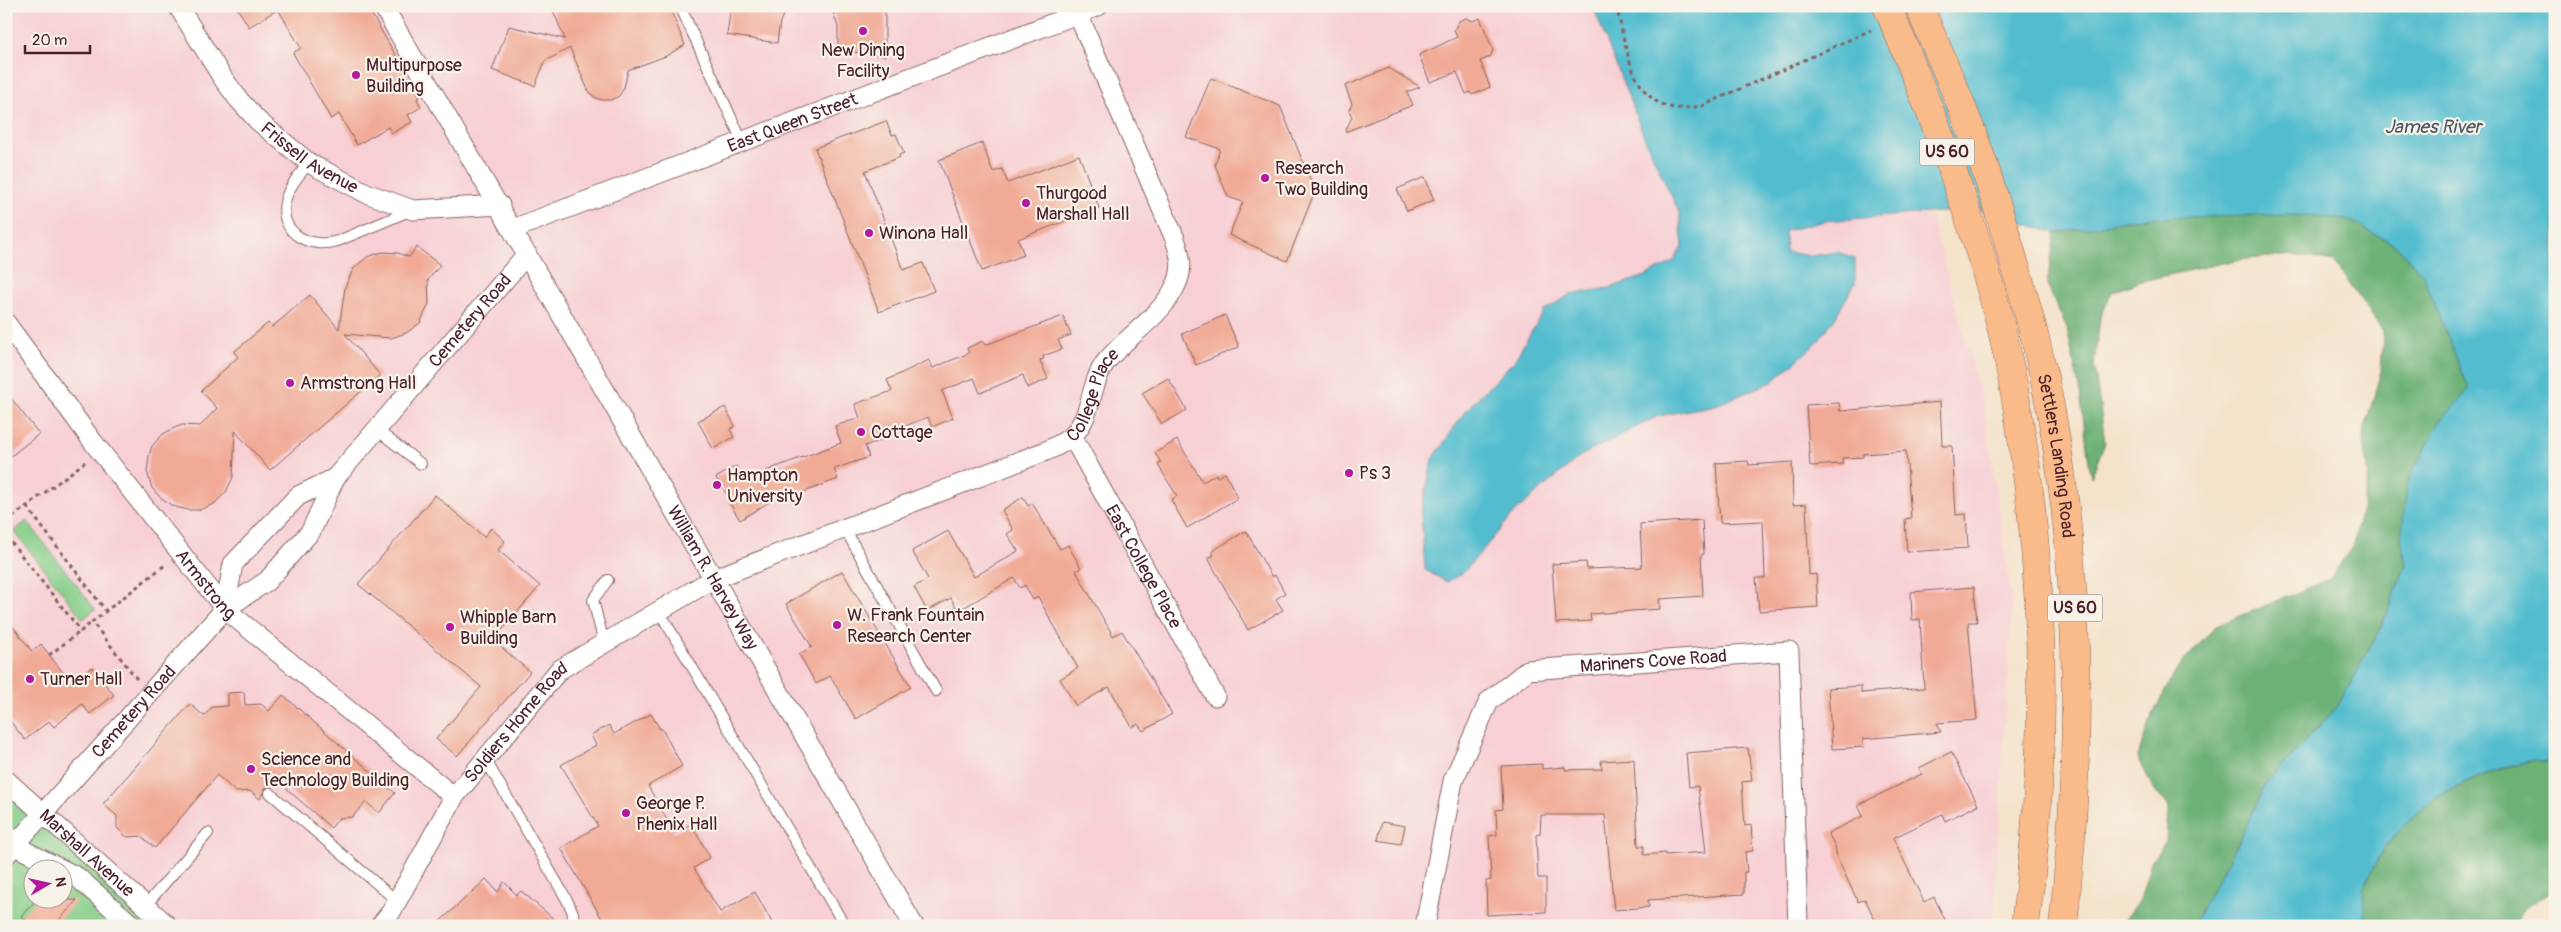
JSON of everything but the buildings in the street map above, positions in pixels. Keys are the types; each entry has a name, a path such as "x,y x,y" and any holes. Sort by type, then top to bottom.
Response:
{"main road":[{"name":"Settlers Landing Road","path":"1919,6 1959,99 1988,175 2023,294 2043,373 2057,446 2075,609 2076,767 2071,853 2063,926"},
{"name":"Settlers Landing Road","path":"1880,18 1947,151 1994,302 2020,421 2031,499 2042,658 2038,799 2025,926"}],"street":[{"name":"Frissell Avenue","path":"178,6 222,77 239,100 258,121 309,163 366,193 412,210 500,206"},
{"name":"William R. Harvey Way","path":"384,6 914,926"},
{"name":"East Queen Street","path":"513,229 1098,6"},
{"name":"College Place","path":"713,579 1046,451 1072,436 1084,419 1093,388 1101,370 1165,302 1175,288 1181,272 1180,255 1175,239 1078,14"},
{"name":"Cemetery Road","path":"9,845 46,813 224,609 267,581 311,531 335,478 527,254"},
{"name":"Armstrong","path":"6,323 93,442 224,609 454,797"},
{"name":"East College Place","path":"1072,436 1215,696"},
{"name":"Cemetery Road","path":"224,609 233,564 298,496 335,478"},
{"name":"Soldiers Home Road","path":"380,926 397,901 454,797 559,670 713,579"},
{"name":"Mariners Cove Road","path":"1425,926 1453,781 1489,701 1528,670 1789,651 1798,926"},
{"name":"Marshall Avenue","path":"6,780 46,813 168,926"},
{"path":"9,845 77,877 133,926"}],"lane":[{"path":"680,6 742,141"},
{"path":"309,163 289,191 285,202 287,224 296,236 304,241 327,244 338,241 412,210"},
{"path":"377,430 420,464"},
{"path":"845,529 936,691"},
{"path":"604,643 593,600 608,580"},
{"path":"659,611 845,926"},
{"path":"485,759 567,900 573,913 573,926"},
{"path":"270,793 397,901"},
{"path":"146,905 208,833"}],"path":[{"path":"1616,6 1637,82 1646,94 1672,108 1702,106 1880,18"},
{"path":"6,522 89,459"},
{"path":"27,506 106,611"},
{"path":"6,536 80,631"},
{"path":"49,654 166,564"},
{"path":"92,622 139,681"}],"shaded area":[{"name":"Hampton University","path":"6,6 1593,6 1645,139 1679,212 1683,246 1673,262 1643,277 1609,288 1571,294 1544,311 1514,361 1466,410 1447,582 1463,573 1516,511 1580,456 1658,416 1716,405 1817,343 1836,316 1855,283 1837,252 1810,256 1785,252 1785,231 1825,221 1930,213 1984,407 2012,602 1993,926 6,926"}],"green space":[{"path":"2209,215 2290,215 2347,219 2397,246 2423,275 2469,389 2439,423 2401,540 2406,565 2380,630 2338,706 2266,784 2246,827 2193,926 2120,926 2140,900 2151,862 2166,842 2168,807 2152,786 2138,757 2149,722 2176,670 2216,626 2330,579 2354,544 2369,477 2363,435 2381,371 2383,331 2334,262 2294,255 2237,260 2141,281 2112,292 2100,319 2094,364 2105,442 2091,478 2080,393 2067,328 2047,285 2055,233 2141,218"},
{"path":"27,521 95,609 83,619 14,531"},
{"path":"2532,760 2555,762 2555,890 2523,909 2513,926 2365,926 2362,897 2364,885 2387,845 2403,826 2440,796 2461,785 2484,775"},
{"path":"6,793 158,926 6,926"}],"water":[{"name":"James River","path":"1593,6 2555,6 2555,762 2532,760 2492,771 2450,789 2415,814 2384,847 2363,889 2365,926 2193,926 2246,827 2266,784 2338,706 2380,630 2406,565 2401,540 2408,480 2439,423 2469,389 2423,275 2397,246 2347,219 2290,215 2141,218 2055,233 1977,209 1825,221 1785,231 1786,252 1810,256 1837,252 1855,258 1855,283 1836,316 1817,343 1772,382 1716,405 1658,416 1580,456 1516,511 1463,573 1447,582 1425,570 1421,512 1433,459 1466,410 1514,361 1544,311 1571,294 1609,288 1643,277 1673,262 1683,246 1679,212 1645,139"}],"place":[{"name":"New Dining Facility","path":"863,31"},
{"name":"Multipurpose Building","path":"356,75"},
{"name":"Research Two Building","path":"1265,178"},
{"name":"Thurgood Marshall Hall","path":"1026,203"},
{"name":"Winona Hall","path":"869,233"},
{"name":"Armstrong Hall","path":"290,383"},
{"name":"Cottage","path":"861,432"},
{"name":"Ps 3","path":"1349,473"},
{"name":"Hampton University","path":"717,485"},
{"name":"W. Frank Fountain Research Center","path":"837,625"},
{"name":"Whipple Barn Building","path":"450,627"},
{"name":"Turner Hall","path":"30,679"},
{"name":"Science and Technology Building","path":"251,769"},
{"name":"George P. Phenix Hall","path":"626,813"}]}
